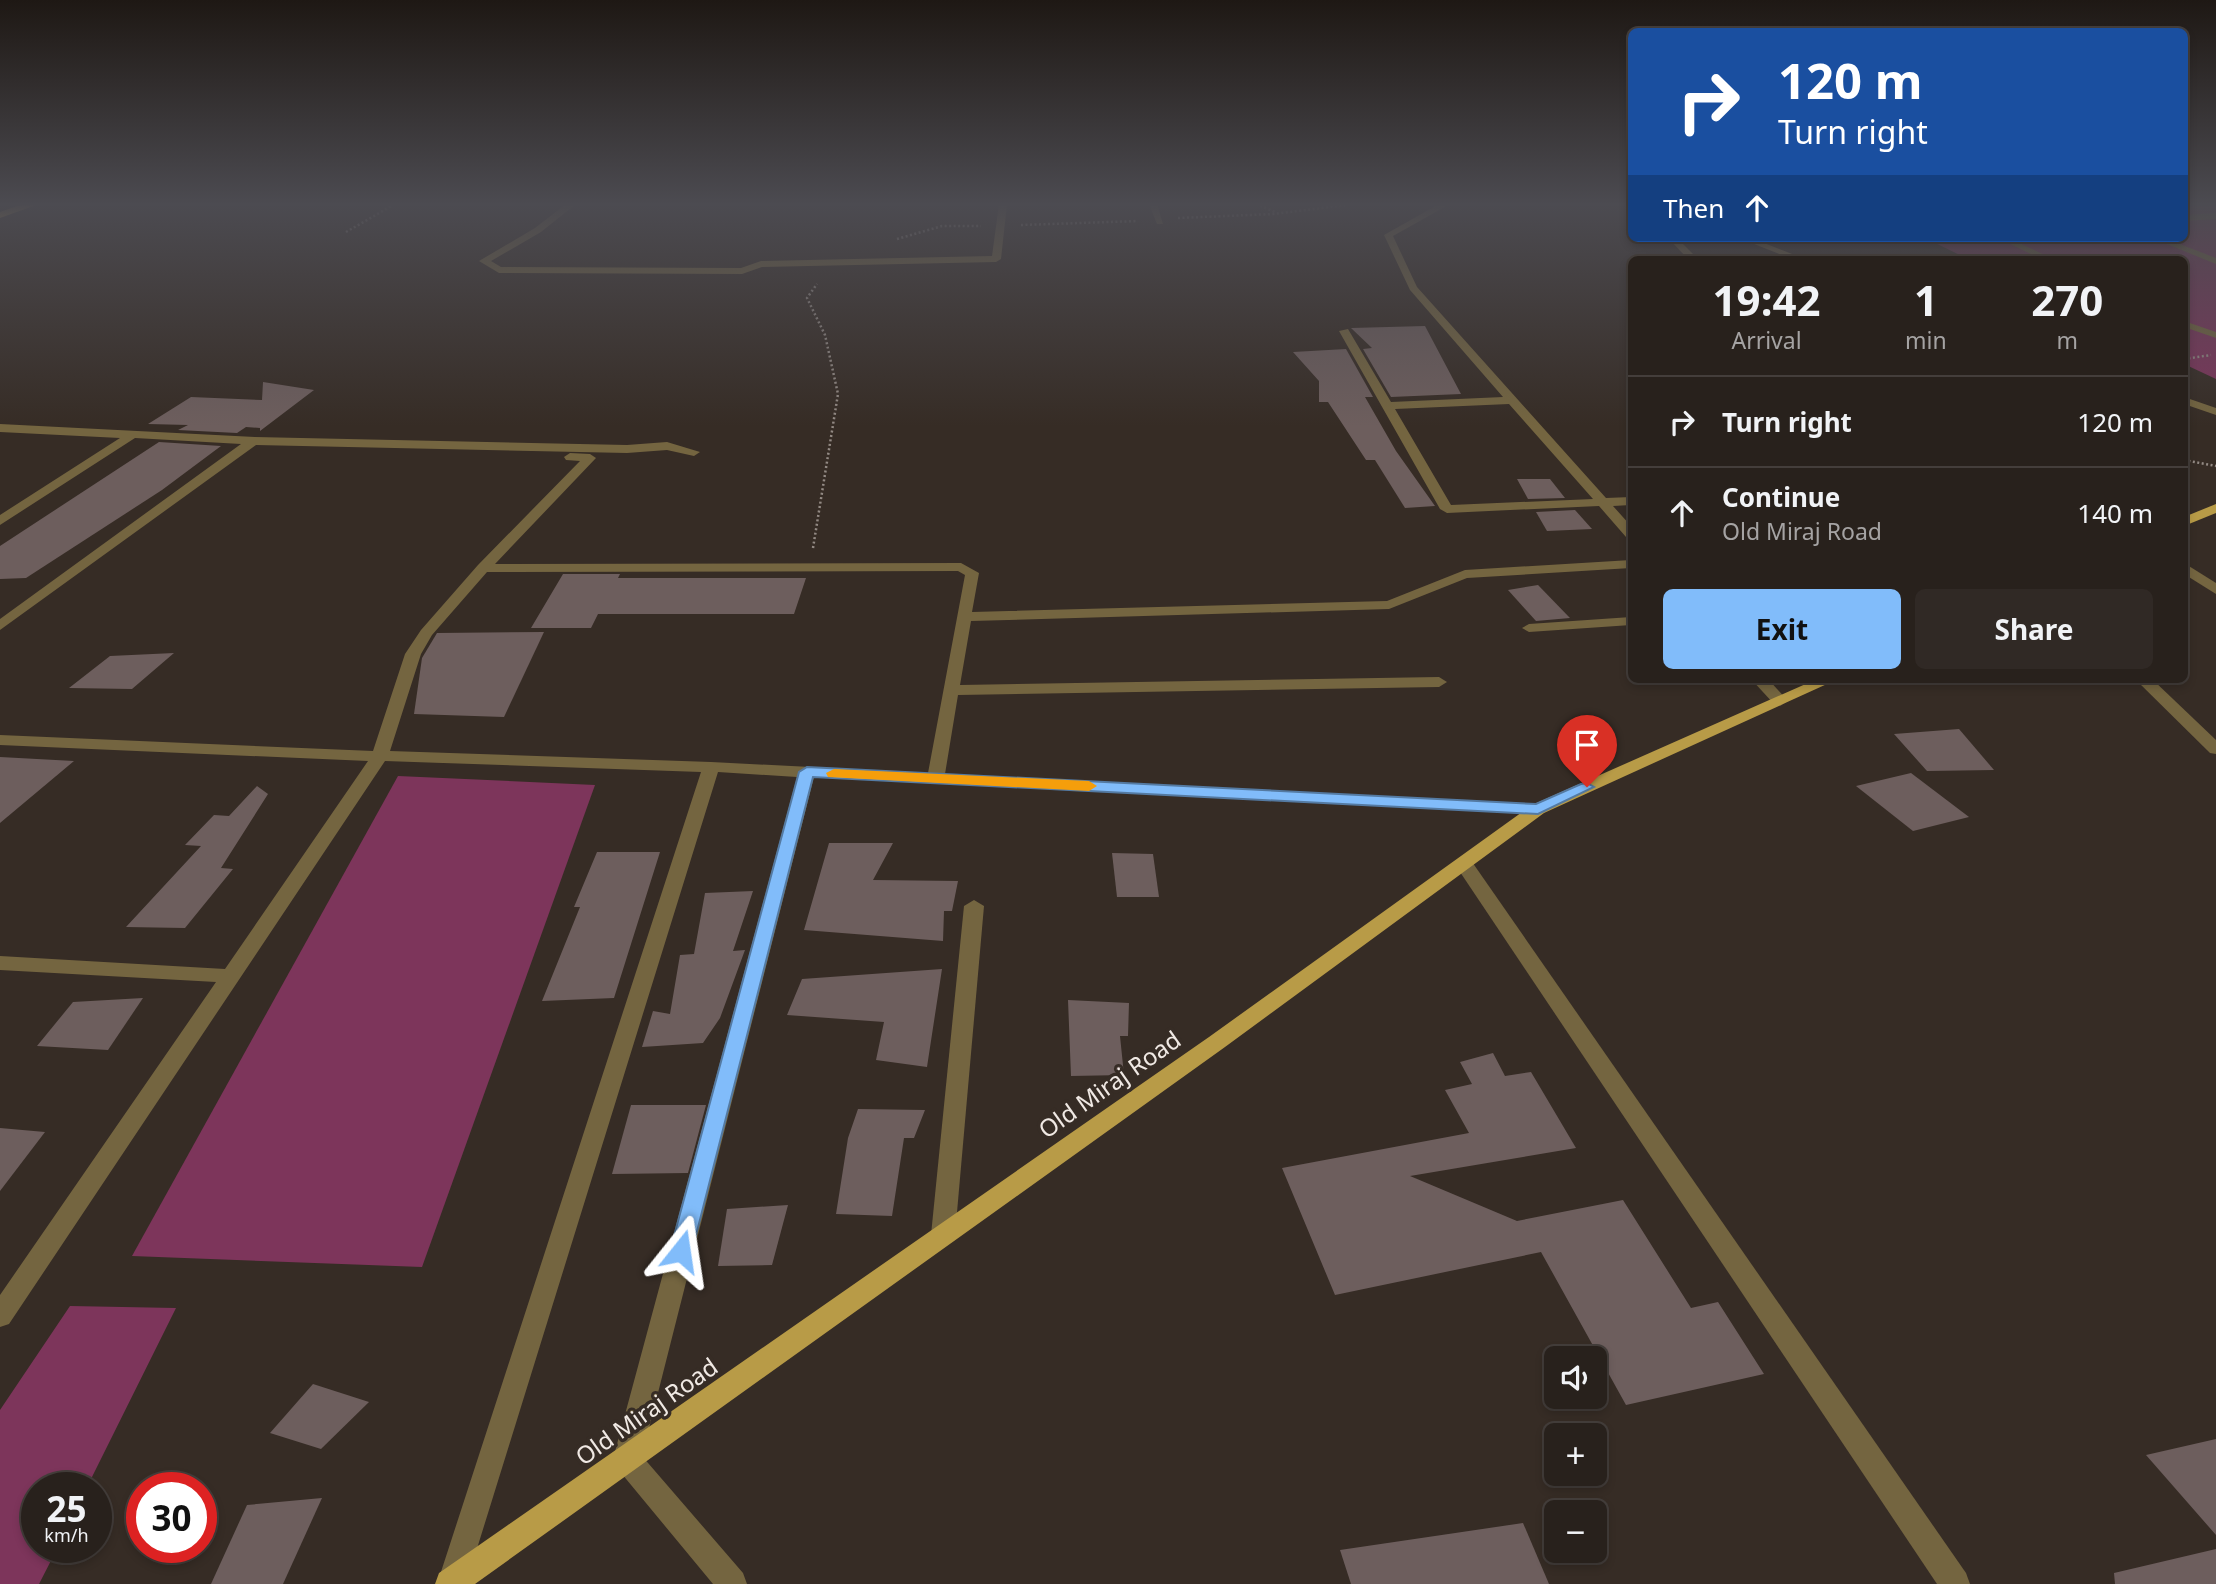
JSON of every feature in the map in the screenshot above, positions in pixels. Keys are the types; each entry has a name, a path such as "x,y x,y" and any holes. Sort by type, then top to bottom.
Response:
{"main road":[{"path":"2188,520 2216,508"},
{"name":"Old Miraj Road","path":"452,1583 1538,809 1821,683"}],"street":[{"path":"1408,278 1413,288 1628,531"},
{"path":"2188,325 2216,335"},
{"path":"1344,331 1447,509 1628,501"},
{"path":"1387,406 1512,400"},
{"path":"2188,402 2216,412"},
{"path":"0,428 590,458 483,568 426,633 413,654 380,756 231,976 10,1285 0,1316"},
{"path":"0,522 132,435"},
{"path":"0,626 253,441 627,449 667,446 694,452"},
{"path":"962,617 1389,605 1465,573 1628,564"},
{"path":"483,568 961,568 972,573 935,779"},
{"path":"2188,570 2216,590"},
{"path":"1529,628 1628,621"},
{"path":"950,690 1439,682"},
{"path":"1763,683 1780,701"},
{"path":"2147,683 2212,741"},
{"path":"0,740 711,767 1538,809"},
{"path":"452,1583 711,767"},
{"path":"732,1584 627,1459 807,772"},
{"path":"1462,863 1955,1584"},
{"path":"943,1235 974,906"},
{"path":"0,963 231,976"}],"path":[{"path":"810,568 838,394 825,335 807,298 821,278"},
{"path":"2188,358 2216,354"},
{"path":"2188,461 2216,466"}],"shaded area":[{"path":"2188,278 2216,278 2216,379 2188,366"},
{"path":"398,776 595,785 422,1267 132,1256"},
{"path":"70,1306 176,1308 94,1472 21,1472 21,1563 50,1563 39,1584 0,1584 0,1410"}],"building":[{"path":"1425,326 1461,394 1391,397 1363,349 1372,348 1351,328"},
{"path":"1346,349 1373,397 1365,397 1396,451 1435,506 1405,508 1375,460 1366,460 1328,402 1319,402 1319,381 1293,352"},
{"path":"263,382 314,390 260,431 260,428 246,427 237,433 178,430 188,425 148,424 191,397 262,400"},
{"path":"159,442 221,446 162,490 26,578 0,579 0,546"},
{"path":"1517,479 1550,479 1565,498 1528,499"},
{"path":"1575,510 1592,529 1547,531 1536,512"},
{"path":"563,574 620,574 618,578 806,578 794,614 598,614 591,628 531,628"},
{"path":"1538,585 1570,618 1536,621 1508,590"},
{"path":"544,632 504,717 414,714 422,658 437,633"},
{"path":"174,653 132,689 69,688 110,656"},
{"path":"1959,729 1994,770 1927,771 1894,734"},
{"path":"0,757 74,761 0,823"},
{"path":"1911,773 1969,817 1913,831 1856,786"},
{"path":"257,786 268,794 221,868 233,869 185,928 126,927 201,846 185,845 214,815 229,816"},
{"path":"829,843 893,843 873,880 958,881 952,911 944,911 943,941 804,930"},
{"path":"597,852 660,852 614,998 542,1001 580,907 574,907"},
{"path":"1112,853 1153,854 1159,897 1117,897"},
{"path":"753,891 733,951 745,950 720,1018 703,1043 642,1047 653,1011 670,1014 680,955 694,954 705,893"},
{"path":"942,969 927,1067 876,1060 884,1022 787,1015 802,979"},
{"path":"143,998 108,1050 37,1046 73,1002"},
{"path":"1068,1000 1129,1003 1128,1036 1120,1036 1124,1075 1071,1076"},
{"path":"1493,1053 1505,1076 1531,1072 1576,1148 1410,1176 1517,1221 1623,1200 1691,1308 1718,1302 1764,1374 1626,1405 1607,1371 1607,1346 1593,1346 1541,1252 1335,1295 1282,1168 1469,1133 1445,1090 1472,1084 1460,1062"},
{"path":"631,1105 706,1105 688,1173 612,1174"},
{"path":"858,1109 925,1110 914,1138 904,1138 892,1216 836,1214 848,1138"},
{"path":"0,1128 45,1132 0,1191"},
{"path":"788,1205 772,1265 718,1266 727,1209"},
{"path":"313,1384 369,1402 321,1449 270,1433"},
{"path":"2216,1439 2216,1535 2146,1455"},
{"path":"322,1498 283,1584 211,1584 247,1505"},
{"path":"1523,1523 1549,1584 1351,1584 1340,1550"},
{"path":"2216,1549 2216,1584 2115,1584 2114,1573"}],"slow traffic":[{"path":"834,773 1089,786"}],"route":[{"path":"681,1251 807,772 1538,809 1587,787"}]}
